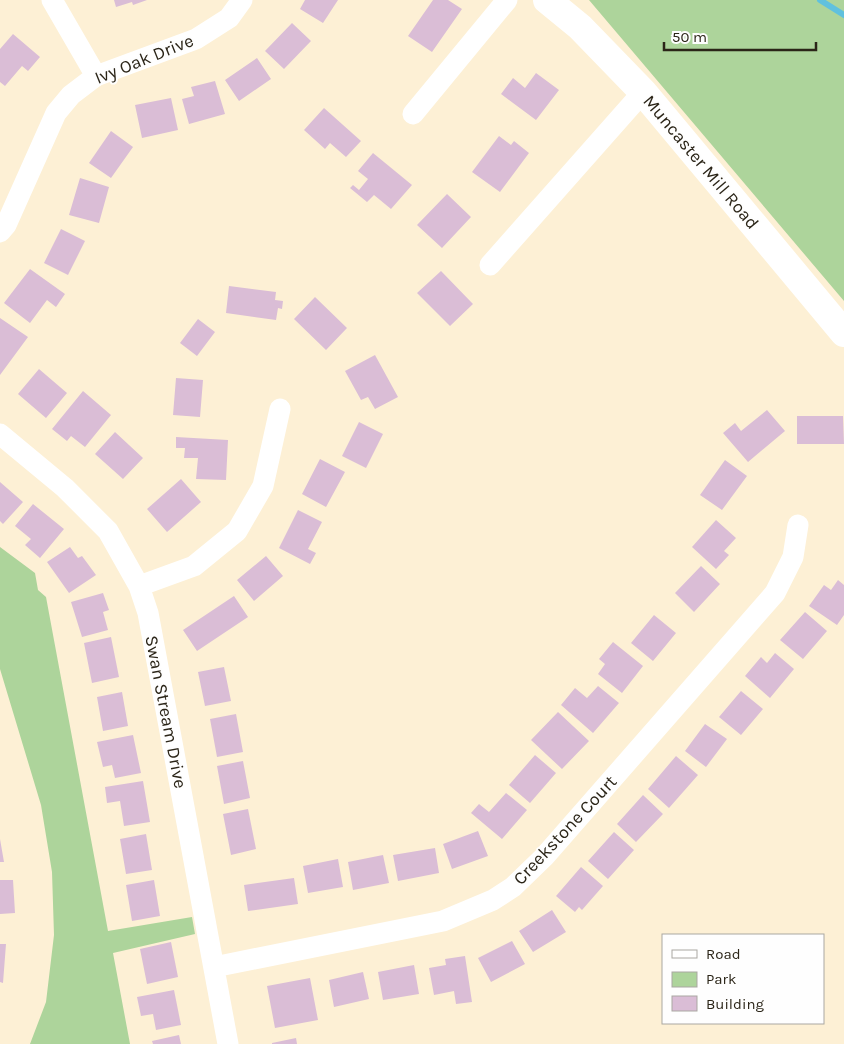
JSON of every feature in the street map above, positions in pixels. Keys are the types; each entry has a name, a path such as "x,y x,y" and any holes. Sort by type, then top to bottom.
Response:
{"main road":[{"name":"Muncaster Mill Road","path":"547,0 580,27 643,92 844,333"}],"street":[{"path":"52,0 96,76"},
{"name":"Ivy Oak Drive","path":"0,232 6,225 56,113 71,95 96,76 196,39 229,18 242,0"},
{"path":"413,114 507,0"},
{"path":"490,265 643,92"},
{"path":"138,586 194,566 237,532 263,486 280,409"},
{"name":"Swan Stream Drive","path":"0,434 65,488 108,531 138,586 148,612 228,1044"},
{"name":"Creekstone Court","path":"214,967 444,920 492,900 513,887 544,857 776,593 793,557 798,525"}],"green space":[{"path":"589,0 844,0 844,301"},
{"path":"0,547 35,573 38,590 46,597 108,931 192,917 195,934 113,953 130,1044 30,1044 46,1002 54,935 52,872 41,805 0,669"}],"building":[{"path":"114,0 147,0 133,5 132,2 116,7"},
{"path":"305,0 338,0 323,23 300,9"},
{"path":"433,0 448,0 462,9 432,52 408,36"},
{"path":"292,23 311,41 284,69 265,51"},
{"path":"13,34 40,57 28,71 22,66 5,86 0,82 0,49"},
{"path":"257,58 271,79 239,101 225,80"},
{"path":"536,73 559,90 536,120 501,94 513,78 525,88"},
{"path":"215,81 225,114 189,124 182,99 194,96 191,87"},
{"path":"171,98 178,130 142,138 135,105"},
{"path":"324,108 361,141 346,157 330,143 325,149 304,130"},
{"path":"111,131 133,147 111,178 89,163"},
{"path":"499,136 511,145 514,141 529,153 500,192 472,172"},
{"path":"373,153 412,185 391,209 374,195 367,202 350,188 353,185 359,190 368,179 358,171"},
{"path":"80,178 109,187 99,223 69,215"},
{"path":"447,194 471,217 442,248 417,225"},
{"path":"61,229 85,241 68,275 44,263"},
{"path":"30,269 65,294 56,307 47,300 30,323 4,303"},
{"path":"441,271 473,304 450,326 417,293"},
{"path":"229,286 276,292 275,300 283,301 282,309 278,308 276,320 226,313"},
{"path":"315,297 347,328 326,350 294,319"},
{"path":"0,318 28,337 0,375"},
{"path":"198,319 215,332 197,356 180,343"},
{"path":"375,355 398,397 375,409 368,397 361,400 345,371"},
{"path":"39,369 67,393 46,418 18,394"},
{"path":"176,378 203,380 200,417 173,415"},
{"path":"83,391 111,415 85,447 71,436 67,441 52,429"},
{"path":"767,410 785,431 748,462 723,433 735,423 741,431"},
{"path":"797,416 843,416 844,444 797,444"},
{"path":"359,422 383,434 366,468 342,456"},
{"path":"115,432 143,458 123,479 95,454"},
{"path":"176,437 228,440 226,480 196,479 198,458 184,458 185,448 176,448"},
{"path":"320,459 345,472 326,507 302,494"},
{"path":"725,460 747,476 722,510 700,495"},
{"path":"181,479 201,502 167,532 147,509"},
{"path":"0,482 23,502 3,524 0,521"},
{"path":"33,504 64,529 40,558 25,545 31,539 15,526"},
{"path":"298,510 322,522 308,549 316,553 310,564 279,548"},
{"path":"716,520 736,538 724,551 729,555 716,569 692,547"},
{"path":"70,547 78,558 82,556 96,575 69,593 47,562"},
{"path":"266,556 283,576 254,601 237,580"},
{"path":"701,566 720,584 694,612 675,593"},
{"path":"838,580 844,585 844,615 837,625 809,606 824,585 831,590"},
{"path":"103,593 109,610 103,612 108,630 82,637 71,602"},
{"path":"234,596 248,617 197,651 183,630"},
{"path":"805,612 827,631 803,659 780,640"},
{"path":"654,615 676,633 653,661 631,643"},
{"path":"111,637 119,677 92,683 84,643"},
{"path":"613,642 643,666 622,693 598,674 605,664 599,659"},
{"path":"775,653 794,669 770,698 745,676 761,657 767,663"},
{"path":"224,667 231,701 205,706 198,672"},
{"path":"598,686 619,703 593,733 561,705 575,688 587,698"},
{"path":"741,691 763,709 741,735 719,717"},
{"path":"122,692 128,726 103,731 97,697"},
{"path":"558,712 589,741 562,769 531,740"},
{"path":"236,714 243,752 217,757 210,719"},
{"path":"705,724 727,739 706,767 685,751"},
{"path":"133,735 141,773 115,778 112,765 103,767 97,742"},
{"path":"535,755 556,773 530,803 509,785"},
{"path":"676,756 698,775 669,808 648,789"},
{"path":"243,761 250,798 224,804 217,766"},
{"path":"143,781 150,822 124,826 120,801 107,803 105,787"},
{"path":"506,793 527,810 502,839 471,813 479,804 489,812"},
{"path":"643,795 663,814 636,842 617,824"},
{"path":"248,809 256,849 231,855 223,814"},
{"path":"478,831 488,856 452,869 443,844"},
{"path":"614,832 634,850 608,879 588,861"},
{"path":"146,834 152,870 126,874 120,839"},
{"path":"0,839 4,862 0,862"},
{"path":"435,848 439,873 398,881 393,855"},
{"path":"383,855 389,883 353,890 348,862"},
{"path":"338,859 343,887 308,893 303,866"},
{"path":"581,867 603,886 582,910 579,907 575,912 556,896"},
{"path":"294,878 298,904 248,911 244,885"},
{"path":"0,880 13,880 15,913 0,914"},
{"path":"154,880 160,916 132,921 126,885"},
{"path":"552,910 566,932 533,952 519,931"},
{"path":"512,941 525,964 491,982 478,958"},
{"path":"171,942 178,977 147,984 140,949"},
{"path":"0,944 6,944 3,983 0,982"},
{"path":"465,956 472,1002 456,1004 454,991 434,995 429,968 446,965 445,959"},
{"path":"414,965 419,994 383,1000 378,972"},
{"path":"363,972 369,999 334,1007 329,980"},
{"path":"310,978 318,1020 275,1028 267,986"},
{"path":"174,990 181,1025 156,1030 153,1014 141,1016 137,997"},
{"path":"179,1035 181,1044 153,1044 152,1041"},
{"path":"296,1038 297,1044 272,1044 272,1043"}],"waterway":[{"path":"820,0 844,15"}]}
